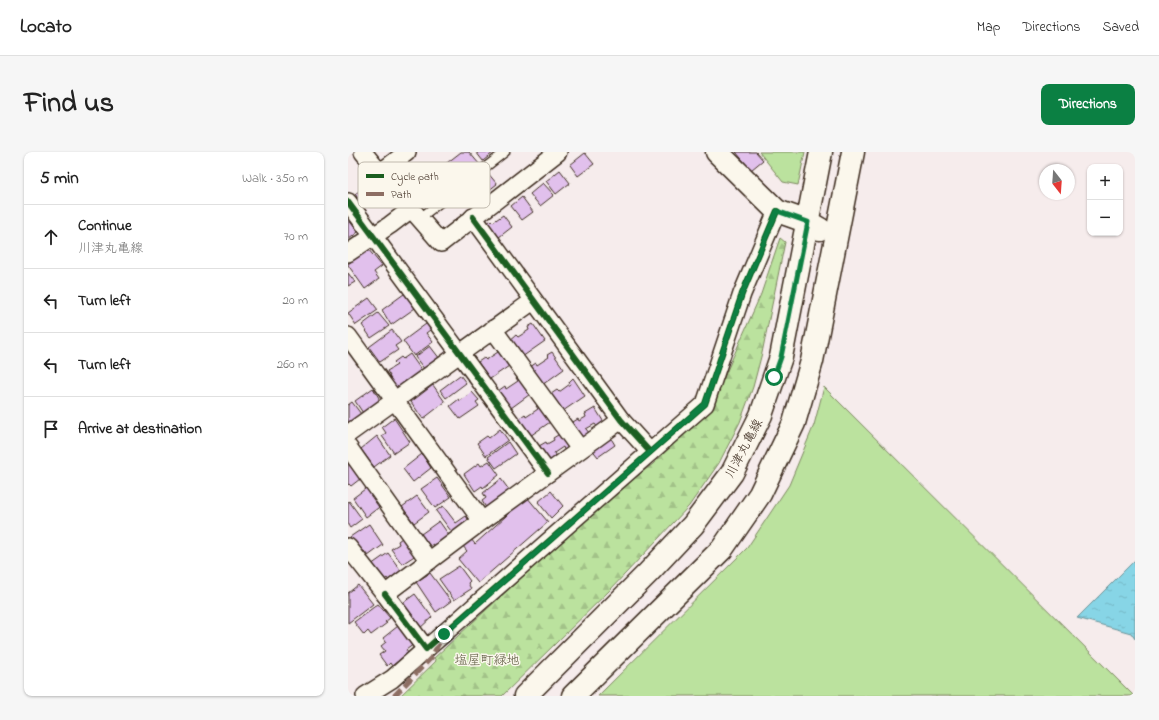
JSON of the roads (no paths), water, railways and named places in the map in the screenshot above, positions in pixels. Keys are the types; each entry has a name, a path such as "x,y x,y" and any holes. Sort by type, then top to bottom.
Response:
{"main road":[{"path":"716,152 777,211 808,222 836,236"},
{"name":"川津丸亀線","path":"525,696 648,573 693,525 732,473 761,415 781,357 821,152"},
{"path":"573,696 722,549 760,494 794,424 812,361 853,152"}],"street":[{"path":"363,152 371,162"},
{"path":"394,162 406,152"},
{"path":"490,205 558,152"},
{"path":"348,202 548,473"},
{"path":"410,208 440,242 486,208"},
{"path":"365,696 392,678 426,649 705,404 742,294 777,211"},
{"path":"348,254 374,236 415,214"},
{"path":"474,217 533,301 621,420 650,452"},
{"path":"348,434 533,301"},
{"path":"493,329 580,449"},
{"path":"348,336 482,520"},
{"path":"385,594 482,520 621,420"},
{"path":"348,447 429,561"},
{"path":"348,547 426,649"}],"lane":[{"path":"490,162 505,152"},
{"path":"415,214 424,208"}],"water":[{"path":"1135,560 1135,639 1131,633 1077,618"}],"park label":[{"name":"塩屋町緑地","path":"487,659"}]}
